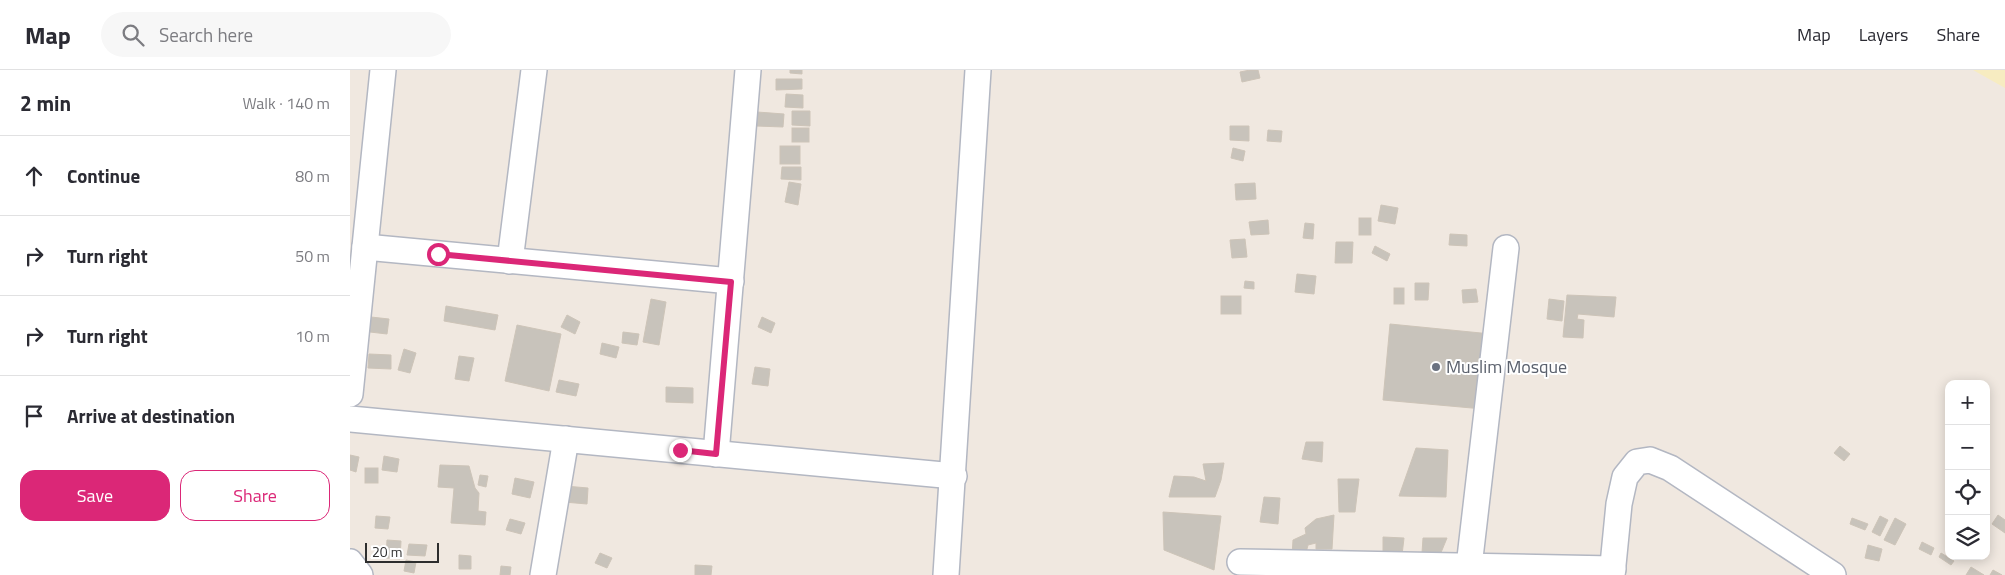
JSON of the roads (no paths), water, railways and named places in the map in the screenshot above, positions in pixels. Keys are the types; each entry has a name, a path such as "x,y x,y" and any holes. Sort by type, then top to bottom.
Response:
{"street":[{"path":"350,394 383,70"},
{"path":"510,261 534,70"},
{"path":"716,454 748,70"},
{"path":"946,575 954,476 978,70"},
{"path":"365,247 731,282"},
{"path":"1469,571 1506,248"},
{"path":"350,419 954,476"},
{"path":"543,575 566,440"},
{"path":"1240,562 1469,571 1612,572 1619,504 1625,477 1637,462 1650,460 1670,468 1833,575"},
{"path":"350,562 360,575"}],"place":[{"name":"Muslim Mosque","path":"1436,367"}]}
